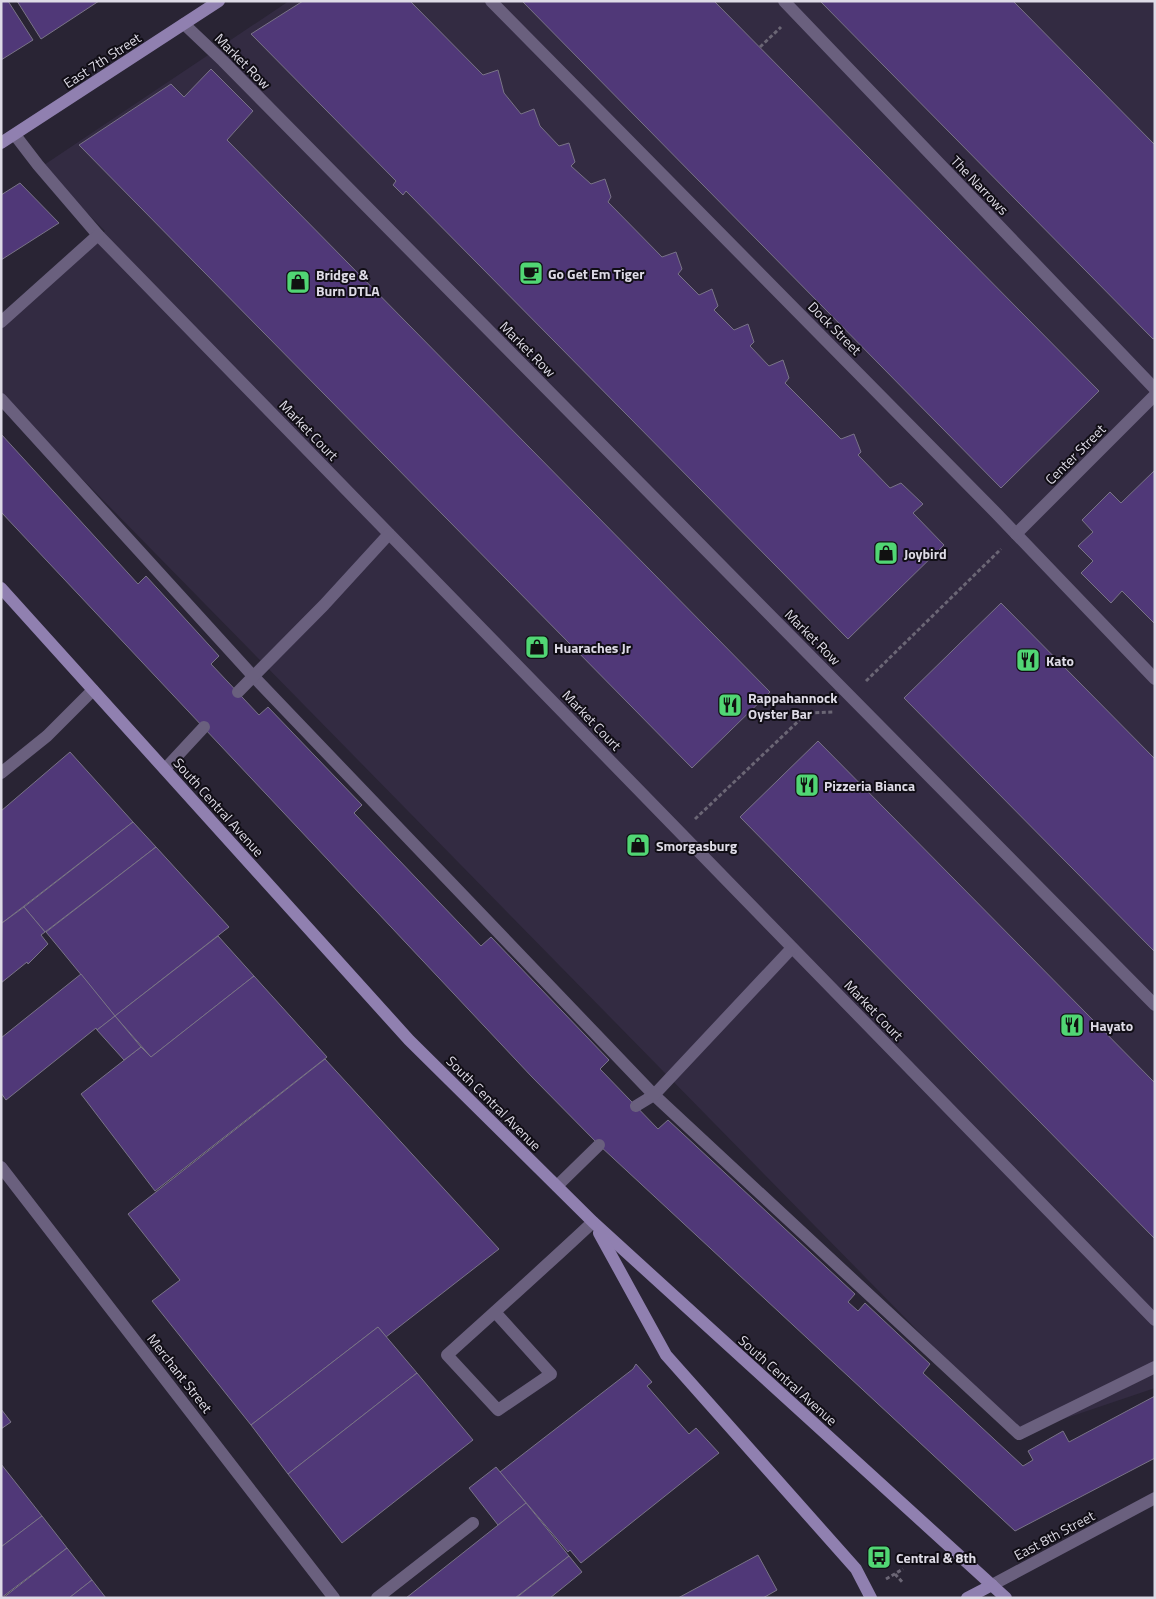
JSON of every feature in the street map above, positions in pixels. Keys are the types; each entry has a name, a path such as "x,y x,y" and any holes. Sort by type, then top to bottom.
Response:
{"main road":[{"name":"East 7th Street","path":"1,143 219,1"},
{"name":"South Central Avenue","path":"1,588 409,1040 593,1222 1006,1598"},
{"path":"593,1222 666,1355 856,1569 871,1598"},
{"name":"East 8th Street","path":"967,1598 992,1585"}],"street":[{"name":"Dock Street","path":"491,1 1016,534 1155,679"},
{"name":"The Narrows","path":"784,1 1155,389"},
{"name":"Market Row","path":"184,24 237,75 1155,1005"},
{"name":"Market Court","path":"15,135 98,235 1155,1320"},
{"path":"1,322 98,235"},
{"name":"Center Street","path":"1016,534 1155,395"},
{"path":"1,399 253,676 654,1095 1019,1434 1155,1367"},
{"path":"238,692 324,605 389,534"},
{"path":"1,773 47,736 93,690"},
{"path":"165,768 204,727"},
{"path":"636,1106 654,1095 792,948"},
{"path":"557,1186 599,1145"},
{"name":"Merchant Street","path":"1,1167 334,1598"},
{"path":"495,1312 551,1374 498,1410 447,1355 593,1222"},
{"name":"East 8th Street","path":"992,1585 1155,1498"},
{"path":"377,1598 473,1523"}],"path":[{"path":"864,683 1016,534"},
{"path":"680,832 806,713 835,712"},
{"path":"886,1580 903,1569"},
{"path":"895,1574 903,1583"}],"shaded area":[{"path":"289,1 1155,1 1155,1388 1019,1434 1,396 1,322 105,231 41,167"}],"building":[{"path":"1,1 8,1 33,40 1,60"},
{"path":"17,1 99,1 41,39"},
{"path":"303,1 410,1 483,75 498,70 504,93 521,114 534,109 540,126 559,146 569,143 575,162 571,166 591,184 605,179 611,197 608,202 662,257 676,252 682,269 678,274 699,295 712,289 718,306 714,310 734,330 748,324 754,342 750,346 769,366 783,360 789,378 785,383 841,439 854,434 861,452 858,455 890,488 901,483 923,504 913,513 944,545 848,639 406,191 403,195 393,185 396,181 251,34"},
{"path":"522,1 714,1 1099,391 1001,488"},
{"path":"820,1 1013,1 1155,145 1155,338 1153,339"},
{"path":"211,69 253,111 227,140 770,692 692,768 79,145 171,84 184,97"},
{"path":"20,183 59,223 1,260 1,195"},
{"path":"1,434 138,584 146,576 219,656 211,664 259,715 268,707 362,805 354,813 481,946 491,937 609,1060 600,1069 658,1129 668,1120 855,1294 848,1302 858,1311 865,1303 930,1364 923,1373 1023,1466 1033,1460 1028,1451 1063,1431 1069,1442 1155,1396 1155,1458 1015,1531 599,1145 532,1077 1,512"},
{"path":"1155,470 1155,624 1122,591 1111,603 1081,573 1093,561 1078,546 1093,532 1082,520 1110,492 1121,503"},
{"path":"1001,603 1155,759 1155,952 904,698"},
{"path":"818,741 1155,1083 1155,1239 740,817"},
{"path":"70,752 133,822 2,923 1,811"},
{"path":"133,822 156,847 45,932 24,907"},
{"path":"156,847 229,927 115,1016 46,932"},
{"path":"24,907 45,932 41,935 48,944 28,964 27,962 1,983 2,923"},
{"path":"218,936 254,976 151,1057 115,1016"},
{"path":"81,974 115,1016 97,1030 96,1028 6,1100 1,1093 1,1038"},
{"path":"254,976 327,1057 155,1191 81,1094 141,1047 151,1057"},
{"path":"115,1016 141,1047 124,1060 97,1030"},
{"path":"325,1059 499,1249 386,1337 378,1327 251,1425 152,1301 180,1280 128,1214"},
{"path":"378,1327 417,1373 288,1474 251,1425"},
{"path":"636,1364 652,1382 647,1386 689,1434 696,1428 719,1453 581,1563 570,1550 568,1552 500,1472 633,1369"},
{"path":"417,1373 473,1440 342,1543 288,1474"},
{"path":"1,1409 11,1422 1,1429"},
{"path":"1,1464 42,1516 1,1547"},
{"path":"496,1467 526,1503 498,1525 469,1488"},
{"path":"526,1503 569,1556 515,1598 406,1598"},
{"path":"42,1516 67,1548 1,1598 1,1547"},
{"path":"67,1548 92,1580 69,1598 3,1598"},
{"path":"758,1555 777,1590 763,1598 678,1598"},
{"path":"569,1556 582,1572 550,1598 516,1598"},
{"path":"92,1580 106,1598 69,1598"}],"place":[{"name":"Go Get Em Tiger","path":"531,273"},
{"name":"Bridge & Burn DTLA","path":"298,282"},
{"name":"Joybird","path":"886,553"},
{"name":"Huaraches Jr","path":"537,647"},
{"name":"Kato","path":"1028,660"},
{"name":"Rappahannock Oyster Bar","path":"730,705"},
{"name":"Pizzeria Bianca","path":"807,785"},
{"name":"Smorgasburg","path":"638,845"},
{"name":"Hayato","path":"1072,1025"},
{"name":"Central & 8th","path":"879,1557"}]}
